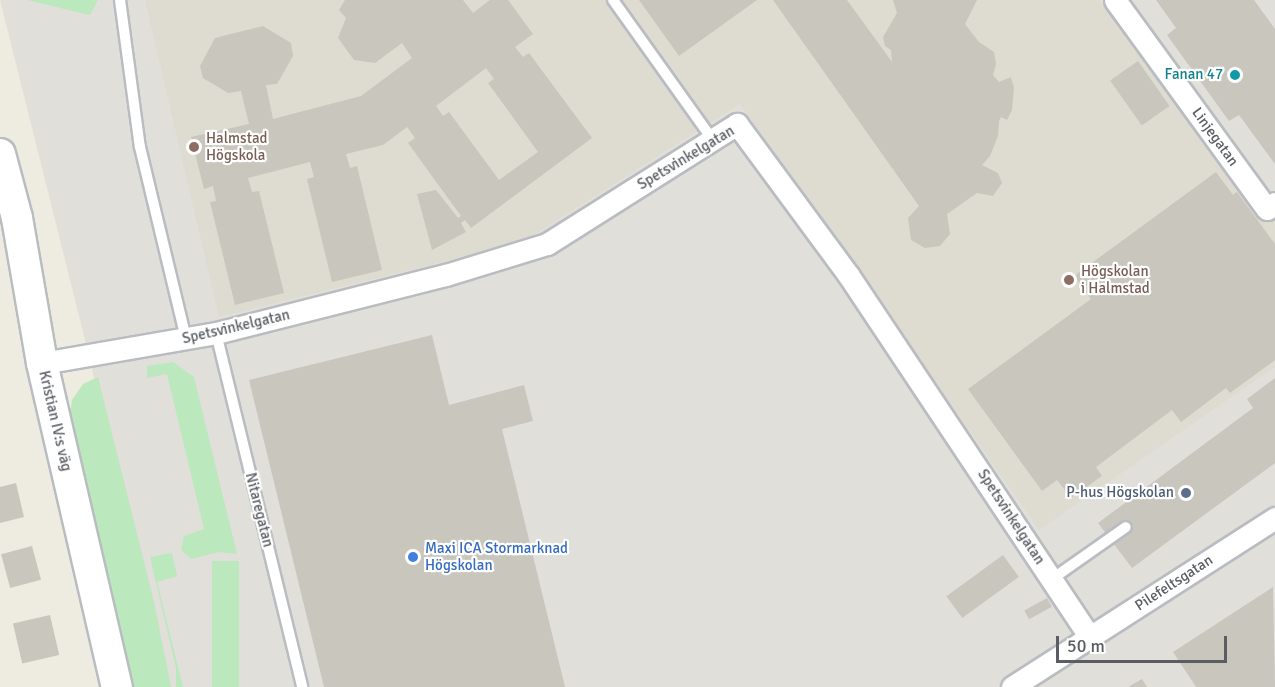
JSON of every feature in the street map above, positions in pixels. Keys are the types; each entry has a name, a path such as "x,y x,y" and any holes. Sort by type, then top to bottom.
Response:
{"street":[{"name":"Linjegatan","path":"1115,0 1267,209 1275,203"},
{"name":"Spetsvinkelgatan","path":"42,363 216,333 446,275 547,244 737,124 849,276 1090,637"},
{"name":"Kristian IV:s väg","path":"0,154 8,221 117,687"},
{"name":"Pilefeltsgatan","path":"1012,687 1275,518"}],"lane":[{"path":"120,0 140,147 186,339"},
{"path":"613,0 713,140"},
{"name":"Nitaregatan","path":"216,333 302,687"},
{"path":"1052,579 1126,527"}],"shaded area":[{"path":"0,0 1275,0 1275,687 166,687 88,352"},
{"name":"Högskolan i Halmstad","path":"145,0 1099,0 1275,222 1275,367 1039,530 740,104 523,242 219,317"}],"green space":[{"path":"27,0 98,0 90,15"},
{"path":"173,362 194,377 237,554 218,552 191,559 181,550 184,536 204,529 167,374 147,378 147,366"},
{"path":"98,377 154,602 171,687 134,687 69,421 72,400 83,384"},
{"path":"172,553 177,576 157,582 183,687 176,687 176,668 150,557"},
{"path":"212,561 239,561 239,687 212,687"}],"building":[{"path":"345,0 463,0 473,13 490,0 508,0 533,34 515,47 523,57 529,53 592,138 471,228 465,220 461,223 466,232 432,250 417,194 436,190 458,218 461,216 408,143 415,138 407,127 383,145 346,154 350,168 357,166 382,270 332,282 307,179 314,177 310,162 248,178 252,192 259,191 284,293 235,305 210,202 216,201 213,186 204,189 191,137 249,124 241,91 228,93 203,78 200,66 215,38 263,26 291,43 293,56 277,84 266,85 273,119 361,96 412,58 402,43 375,63 354,60 338,38 346,18 339,10","holes":["486,68 494,79 488,83 538,152 499,180 449,112 443,116 436,106"]},
{"path":"639,0 757,0 679,56"},
{"path":"773,0 847,0 892,62 891,50 885,46 883,37 897,13 893,0 977,0 965,24 979,42 994,52 996,64 993,75 999,82 1011,77 1014,88 1012,110 1007,120 1001,117 998,136 990,156 982,165 998,173 1002,183 993,196 977,193 947,214 950,234 940,246 925,248 911,240 908,218 919,206"},
{"name":"Fanan 47","path":"1156,0 1254,0 1275,29 1275,164 1239,115 1229,121 1167,35 1176,28"},
{"path":"1138,61 1170,106 1142,126 1110,81"},
{"path":"1216,172 1233,195 1237,192 1275,244 1275,360 1230,393 1226,388 1181,422 1172,410 1096,467 1102,476 1071,498 1057,480 1042,491 968,389 1091,299 1074,276"},
{"name":"Maxi ICA Stormarknad Högskolan","path":"432,335 449,405 524,385 533,421 502,429 565,687 324,687 249,380"},
{"name":"P-hus Högskolan","path":"1275,378 1275,463 1132,568 1098,523 1253,408 1247,399"},
{"path":"16,483 24,517 0,523 0,487"},
{"path":"32,546 41,580 10,588 1,554"},
{"path":"1003,555 1019,577 962,618 946,596"},
{"path":"1273,587 1275,687 1196,687 1173,652"},
{"path":"1047,598 1052,607 1029,619 1024,611"},
{"path":"50,615 59,655 22,663 13,624"},
{"path":"1142,679 1147,687 1128,687"}],"place":[{"name":"Fanan 47","path":"1235,75"},
{"name":"Halmstad Högskola","path":"194,147"},
{"name":"Högskolan i Halmstad","path":"1069,280"},
{"name":"P-hus Högskolan","path":"1186,493"},
{"name":"Maxi ICA Stormarknad Högskolan","path":"413,557"}]}
